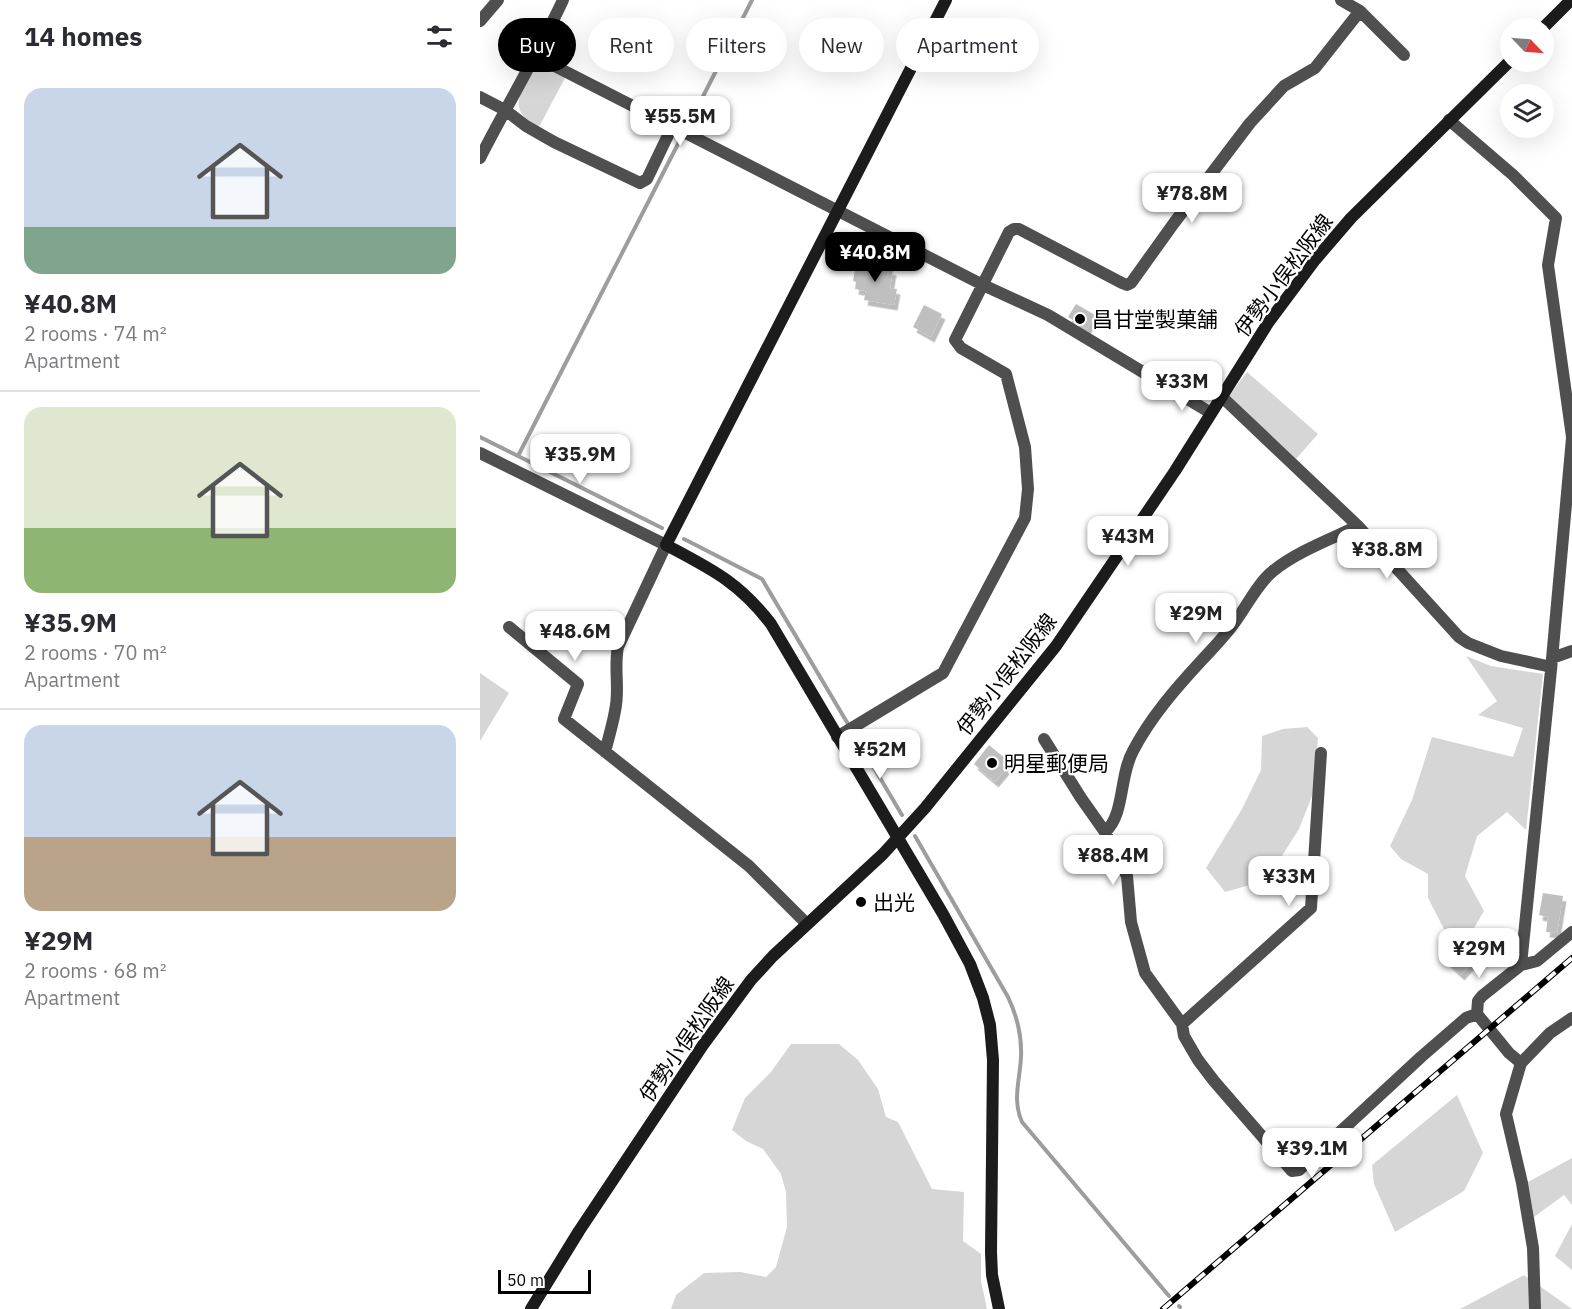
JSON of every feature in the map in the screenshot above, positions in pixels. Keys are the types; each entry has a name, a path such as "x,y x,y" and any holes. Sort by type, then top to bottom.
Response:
{"main road":[{"path":"946,0 666,545 732,583 759,608 771,624 841,734 897,839 943,914 970,964 990,1025 993,1060 990,1252 999,1309"},
{"path":"1553,18 1571,0"},
{"name":"伊勢小俣松阪線","path":"531,1309 579,1231 703,1045 751,980 773,956 863,874 925,808 1056,646 1175,471 1268,323 1316,261 1351,218 1500,70"}],"street":[{"path":"480,21 498,0"},
{"path":"554,18 563,0"},
{"path":"1341,0 1360,11 1404,55"},
{"path":"841,734 943,673 1025,518 1028,489 1025,447 1006,374 961,348 955,340 1009,232 1019,229 1122,284 1131,283 1250,123 1284,86 1315,68 1360,11"},
{"path":"480,158 526,72"},
{"path":"566,72 983,285 1048,315 1211,413"},
{"path":"480,97 505,110 526,126 554,142 640,183 647,179 672,127"},
{"path":"1449,120 1513,175 1556,218 1548,265 1572,438 1521,965"},
{"path":"1221,396 1358,525 1459,637 1494,654 1542,664 1551,664 1572,651"},
{"path":"480,453 666,545 618,647 615,658 618,676 616,705 605,752"},
{"path":"1106,831 1113,825 1118,814 1123,778 1129,758 1142,734 1182,681 1234,624 1260,585 1272,571 1358,525"},
{"path":"509,627 578,684 564,719 749,866 807,924"},
{"path":"1044,739 1081,798 1106,831 1127,876 1131,922 1145,973 1182,1024 1184,1036 1214,1081 1292,1171 1296,1172 1466,1018 1477,1014"},
{"path":"1182,1024 1311,908 1321,753"},
{"path":"1521,1063 1509,1053 1477,1014 1478,1001 1521,965 1537,961 1572,932"},
{"path":"1535,1309 1533,1248 1522,1183 1506,1114 1521,1063 1550,1033 1572,1018"}],"shaded area":[{"path":"532,72 558,72 566,76 539,127 529,121 519,108 520,94"},
{"path":"1247,372 1318,434 1296,459 1229,396"},
{"path":"1466,656 1491,666 1543,674 1526,830 1507,812 1477,836 1465,876 1484,911 1471,933 1445,931 1428,898 1428,874 1401,859 1390,846 1412,800 1432,737 1513,757 1523,728 1478,715 1497,701"},
{"path":"480,673 509,693 480,741"},
{"path":"1307,727 1318,738 1314,791 1299,829 1271,873 1250,885 1225,892 1206,868 1242,809 1261,770 1262,736 1283,729"},
{"path":"791,1044 839,1044 858,1060 878,1089 886,1117 898,1122 932,1189 964,1192 963,1241 981,1254 981,1281 987,1309 671,1309 676,1295 704,1273 740,1272 766,1277 776,1267 787,1227 786,1192 781,1174 763,1149 746,1141 732,1130 745,1098 771,1072"},
{"path":"1457,1095 1483,1153 1464,1191 1395,1232 1374,1184 1372,1165"},
{"path":"1572,1158 1572,1205 1564,1195 1534,1217 1528,1182"},
{"path":"1572,1224 1572,1270 1555,1256"},
{"path":"1524,1275 1572,1309 1460,1309"}],"building":[{"path":"862,262 874,263 873,266 893,270 890,288 897,289 894,305 864,300 866,291 855,289 856,282 853,281 856,265 861,266"},
{"name":"昌甘堂製菓舗","path":"1076,304 1095,315 1087,329 1068,317"},
{"path":"924,305 942,314 931,337 913,327"},
{"name":"明星郵便局","path":"989,745 1011,763 995,782 974,764"},
{"path":"1543,893 1563,896 1557,933 1546,932 1548,917 1539,915"},
{"path":"1463,944 1477,957 1461,975 1447,962"}],"waterway":[{"path":"689,124 752,0"},
{"path":"662,528 518,456 679,142"},
{"path":"480,437 518,456"},
{"path":"684,539 762,579 902,815"},
{"path":"915,836 1014,1011 1021,1041 1017,1106 1022,1122 1169,1296"}],"railway":[{"path":"1163,1309 1572,958"}],"place":[{"name":"昌甘堂製菓舗","path":"1080,319"},
{"name":"明星郵便局","path":"992,763"},
{"name":"出光","path":"861,902"}]}
